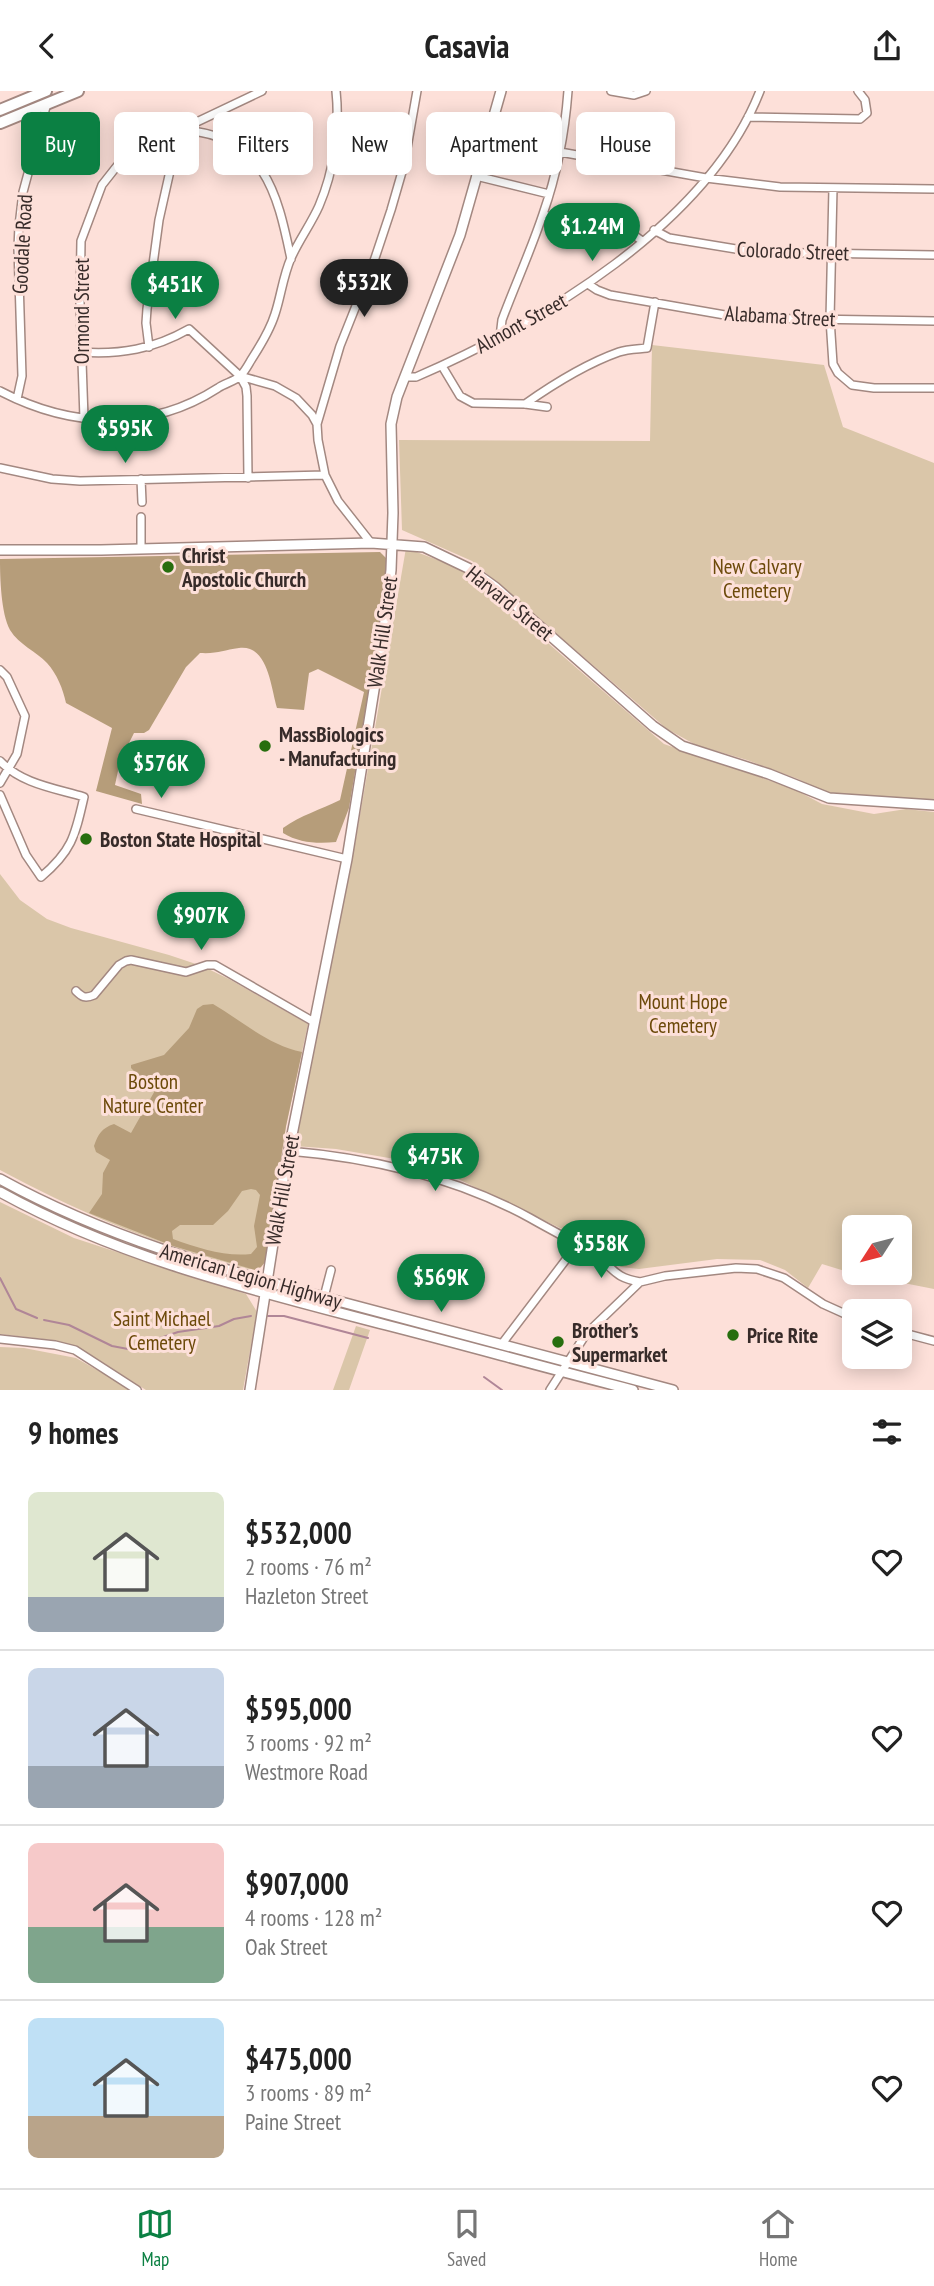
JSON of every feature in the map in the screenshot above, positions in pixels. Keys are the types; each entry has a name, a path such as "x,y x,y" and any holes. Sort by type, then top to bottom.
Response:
{"highway":[{"path":"0,110 47,91"},
{"path":"0,123 78,91"}],"main road":[{"name":"Walk Hill Street","path":"250,1390 289,1151 347,859 385,621 392,545 391,424 397,397 460,235 501,91"},
{"name":"Harvard Street","path":"0,550 371,543 424,547 470,569 521,608 653,726 682,745 769,774 829,798 934,805"},
{"name":"American Legion Highway","path":"0,1179 61,1211 130,1239 267,1283 673,1390"},
{"name":"American Legion Highway","path":"0,1192 66,1224 136,1253 208,1278 633,1390"}],"street":[{"name":"Goodale Road","path":"16,399 22,376 19,226 26,179 47,104 47,91"},
{"name":"Ormond Street","path":"199,122 262,91"},
{"path":"0,391 40,408 84,418 139,419 192,404 240,376 267,335 291,259 315,215 328,183 334,156 336,91"},
{"path":"371,543 338,501 325,475 317,424 340,346 383,237 404,165 418,91"},
{"path":"562,137 568,91"},
{"path":"611,91 643,93"},
{"name":"Almont Street","path":"405,377 416,377 442,366 558,304 642,241 706,178 736,139 760,91"},
{"path":"748,117 860,119 867,113 864,100 858,91"},
{"path":"199,131 230,142 257,162 277,198 291,259"},
{"path":"562,152 706,178 780,187 934,189"},
{"name":"Ormond Street","path":"84,418 80,352 81,241 102,185 114,170"},
{"path":"149,347 147,309 159,220 169,175"},
{"path":"500,337 502,320 543,215 555,175"},
{"path":"476,176 550,194"},
{"path":"833,188 830,253 833,364 838,373 852,385 874,388 934,388"},
{"path":"543,215 630,232 642,241"},
{"name":"Colorado Street","path":"654,230 669,238 754,252 934,255"},
{"name":"Alabama Street","path":"588,284 597,291 610,295 743,318 934,321"},
{"path":"525,404 549,387 614,354 647,348 655,302"},
{"path":"80,352 123,352 149,347 189,329 240,376 246,387 248,478"},
{"path":"442,366 460,396 473,403 547,407"},
{"path":"240,376 286,391 304,406 317,424"},
{"path":"0,468 52,479 325,475"},
{"path":"141,479 142,502"},
{"path":"141,517 141,549"},
{"path":"0,670 7,677 25,716 17,754 0,783"},
{"path":"0,761 29,782 84,797 71,844 60,861 41,877 26,855 0,795"},
{"path":"136,809 347,859"},
{"path":"76,991 88,998 94,995 119,965 131,960 186,972 215,965 313,1022"},
{"path":"289,1151 341,1156 395,1166 434,1178 514,1210 596,1255 614,1273 626,1280 640,1282 677,1274 736,1268 757,1269 784,1278 822,1304 842,1313"},
{"path":"501,1345 577,1245"},
{"path":"324,1297 331,1270"},
{"path":"550,1390 586,1334 640,1282"},
{"path":"912,1335 934,1341"},
{"path":"0,1339 75,1350 137,1390"}],"green space":[{"name":"New Calvary Cemetery","path":"652,345 824,365 843,427 934,463 934,801 826,793 798,779 747,760 696,745 667,729 472,561 402,530 399,440 650,441"},
{"name":"Mount Hope Cemetery","path":"406,548 464,570 664,744 794,789 822,804 874,814 906,809 934,812 934,1289 912,1285 912,1215 842,1215 842,1270 822,1264 808,1288 785,1270 760,1260 717,1259 639,1269 621,1267 605,1258 585,1240 456,1178 395,1159 336,1149 294,1146 355,844"},
{"name":"Boston Nature Center","path":"0,874 20,900 47,919 202,966 308,1024 286,1126 265,1262 260,1268 242,1268 138,1234 0,1170"},
{"name":"Saint Michael Cemetery","path":"0,1202 74,1238 246,1294 257,1312 243,1390 146,1390 83,1350 52,1340 0,1334"},
{"path":"356,1326 370,1330 349,1390 333,1390"},
{"path":"0,1347 24,1348 76,1358 132,1390 0,1390"}],"shaded area":[{"path":"380,552 390,562 349,808 336,842 302,841 283,833 283,828 340,800 364,692 318,669 309,673 304,710 277,708 267,669 256,653 239,648 200,653 186,667 149,730 134,733 129,743 130,753 121,757 115,785 141,794 142,804 96,791 112,728 66,703 51,667 10,630 2,595 0,559"},
{"path":"213,1004 278,1044 302,1052 286,1126 265,1262 255,1270 173,1246 89,1213 102,1194 103,1173 110,1160 96,1152 94,1146 97,1138 103,1130 114,1124 131,1133 157,1087 140,1077 131,1065 164,1055 189,1028 197,1009","holes":["256,1190 260,1195 254,1226 257,1247 251,1254 221,1253 173,1239 172,1231 180,1225 213,1225 228,1211 242,1191"]}],"waterway":[{"path":"0,1278 16,1309 37,1318"},
{"path":"44,1320 69,1325 112,1346 128,1349 178,1332 219,1326 234,1319 251,1316"},
{"path":"268,1316 284,1316 368,1338"},
{"path":"484,1377 502,1390"}],"place":[{"name":"Christ Apostolic Church","path":"168,567"},
{"name":"MassBiologics - Manufacturing","path":"265,746"},
{"name":"Boston State Hospital","path":"86,839"},
{"name":"Price Rite","path":"733,1335"},
{"name":"Brother’s Supermarket","path":"558,1342"}]}
